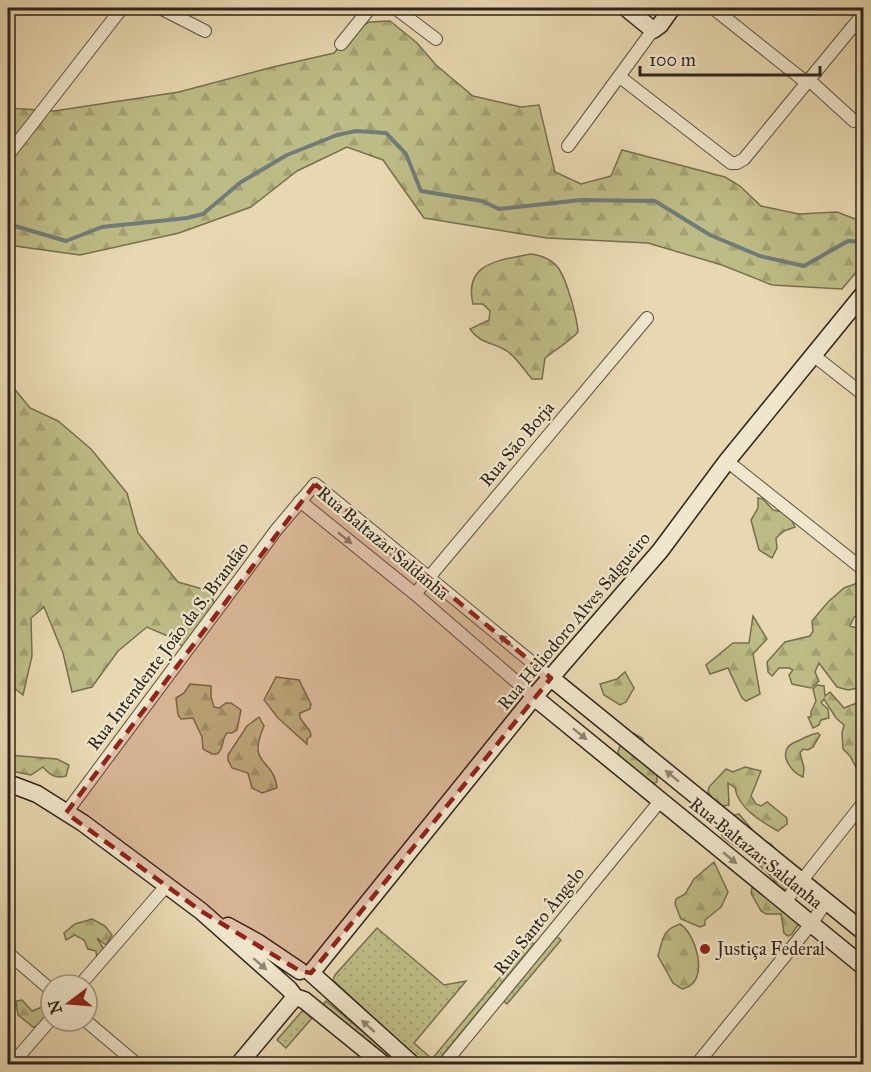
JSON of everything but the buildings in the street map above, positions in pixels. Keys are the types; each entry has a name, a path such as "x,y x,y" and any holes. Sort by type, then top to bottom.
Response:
{"main road":[{"path":"634,10 653,30 672,8"},
{"name":"Rua Heliodoro Alves Salgueiro","path":"309,974 534,698 660,551 728,461 864,293"},
{"name":"Rua Baltazar Saldanha","path":"551,678 864,932"},
{"name":"Rua Baltazar Saldanha","path":"534,698 864,967"},
{"path":"10,786 37,794 167,885 201,911 296,995 383,1065"},
{"path":"201,911 309,974 412,1065"},
{"path":"296,995 314,996 317,991 309,974"},
{"path":"296,995 290,978 309,974"},
{"path":"239,1065 296,995"}],"street":[{"path":"8,155 122,8"},
{"path":"160,8 205,31"},
{"path":"341,44 370,8"},
{"path":"395,8 436,39"},
{"path":"712,8 808,81 854,121"},
{"path":"620,77 731,163 737,163 744,159 864,13"},
{"path":"568,146 653,30"},
{"name":"Rua São Borja","path":"415,594 647,318"},
{"path":"813,355 864,394"},
{"path":"728,461 864,570"},
{"name":"Rua Baltazar Saldanha","path":"534,698 415,594 300,501 315,484 551,678"},
{"name":"Rua Intendente João da S. Brandão","path":"66,813 300,501"},
{"name":"Rua Santo Ângelo","path":"444,1065 661,800"},
{"path":"784,903 864,802"},
{"path":"90,973 167,885"},
{"path":"697,1065 811,924 826,902"},
{"path":"8,953 39,980"},
{"path":"12,1065 39,1032"},
{"path":"99,1032 137,1065"}],"highlighted area":[{"path":"315,484 551,678 311,973 300,971 201,911 66,813"}],"green space":[{"path":"390,21 417,43 436,65 473,96 521,107 539,105 555,172 581,184 611,176 622,150 725,177 740,186 761,206 799,214 837,212 863,222 863,264 842,289 772,285 722,265 648,243 547,238 424,218 383,160 347,147 297,171 251,207 179,233 80,255 8,245 8,108 54,111 179,92 334,53 353,31 369,22"},
{"path":"531,254 546,258 559,269 571,299 578,332 545,358 542,379 532,379 511,354 482,340 470,329 489,320 490,311 483,304 473,304 471,290 479,271 497,261"},
{"path":"8,381 30,408 58,421 91,449 127,493 138,533 178,582 210,591 216,609 190,652 170,637 147,627 118,651 92,687 72,692 63,653 44,607 31,618 32,656 23,695 9,684"},
{"path":"758,498 763,499 773,510 788,513 795,527 784,531 776,538 777,548 772,558 759,550 751,520 758,508"},
{"path":"863,581 863,614 854,617 850,626 863,630 863,687 848,690 837,687 819,663 815,672 819,681 811,688 792,684 789,675 793,670 789,668 779,668 772,676 768,672 767,662 785,642 810,636 813,631 812,621 828,602 844,588"},
{"path":"753,616 767,639 753,654 760,694 746,701 742,698 728,668 710,674 706,665 733,643 749,643"},
{"path":"625,672 634,688 626,702 620,705 604,695 600,684 617,679"},
{"path":"276,677 299,680 311,704 310,709 300,713 300,718 310,731 311,736 307,739 307,744 278,718 264,700"},
{"path":"190,684 211,686 214,707 219,708 226,703 231,703 241,710 237,730 227,733 217,754 203,749 202,737 193,718 181,719 178,715 176,698 184,693"},
{"path":"817,685 824,686 825,696 830,692 844,708 862,701 863,767 857,769 843,749 844,725 836,718 824,699 821,703 828,709 829,718 821,720 819,725 813,728 808,717 811,717 816,701 813,689"},
{"path":"259,717 264,726 259,739 259,755 275,778 277,788 262,793 252,788 248,773 232,768 228,760 228,755 247,726"},
{"path":"633,733 642,738 657,766 657,782 648,786 626,771 618,752 621,743"},
{"path":"818,733 820,735 813,747 808,750 803,749 800,753 804,768 803,777 789,765 786,751 792,744"},
{"path":"8,755 57,759 69,765 66,776 62,777 53,776 43,767 31,775 11,771 8,773"},
{"path":"745,767 761,771 751,796 756,804 761,806 767,802 787,818 787,824 778,831 758,819 746,808 735,788 728,783 729,805 723,806 715,802 708,792 709,787 726,769 733,772"},
{"path":"739,814 760,839 771,844 797,874 790,891 782,889 793,899 801,920 792,934 788,936 784,933 781,914 766,914 761,911 751,893 753,882 773,881 777,883 754,860 726,840 720,832 719,818"},
{"path":"714,862 728,892 721,907 705,920 705,925 700,927 681,919 675,904 676,899 685,894 694,879"},
{"path":"92,919 105,926 112,935 106,945 97,938 105,951 97,959 96,951 88,949 84,940 75,935 66,940 64,933 75,924"},
{"path":"680,924 694,944 699,963 696,979 690,986 682,989 673,983 658,956 666,932"},
{"path":"377,928 444,985 466,981 414,1043 432,1059 530,941 534,944 436,1063 423,1064 333,980"},
{"path":"554,934 561,940 507,1004 500,998"},
{"path":"22,1000 32,1011 39,1008 39,1026 33,1027 18,1015 16,1001"},
{"path":"326,1001 402,1064 392,1064 323,1005"},
{"path":"303,1010 312,1018 286,1048 277,1040"}],"waterway":[{"path":"8,224 66,241 102,227 187,218 203,214 241,182 287,155 337,135 356,131 386,133 406,154 421,191 482,201 499,209 581,200 655,201 710,235 760,256 804,266 848,241 864,242"}],"place":[{"name":"Justiça Federal","path":"705,949"}]}
